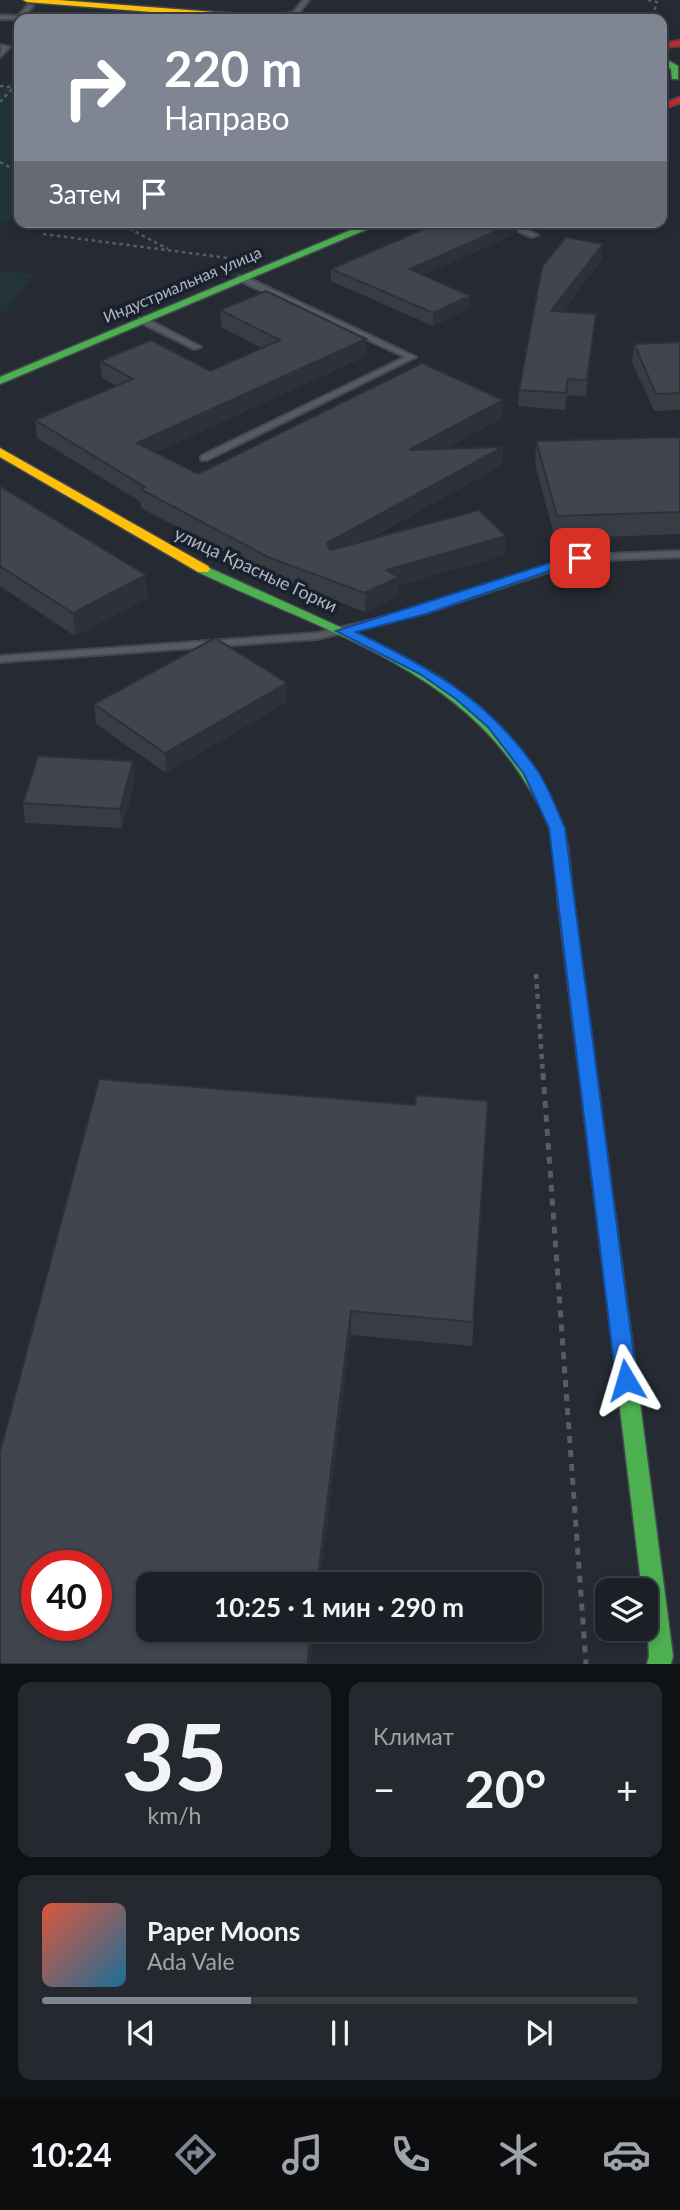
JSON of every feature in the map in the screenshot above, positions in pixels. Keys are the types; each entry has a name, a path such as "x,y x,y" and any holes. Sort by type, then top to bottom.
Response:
{"street":[{"path":"0,4 31,2 198,14"},
{"path":"31,2 143,14"},
{"path":"667,62 675,68 672,78"},
{"name":"Индустриальная улица","path":"0,365 322,228"},
{"name":"Индустриальная улица","path":"0,381 364,228"},
{"name":"улица Красные Горки","path":"0,452 118,523 219,577 343,631 425,671 461,696 494,724 521,756 535,779 557,828 661,1661"}],"lane":[{"path":"0,47 7,47 0,55"},
{"path":"517,228 534,235"},
{"path":"204,458 412,357 241,278"},
{"path":"142,320 197,347"},
{"path":"0,659 317,636 422,611 580,558 680,555"}],"path":[{"path":"648,0 657,2 653,14"},
{"path":"0,86 14,87"},
{"path":"0,102 14,87"},
{"path":"128,228 172,251"},
{"path":"43,234 236,259"},
{"path":"536,967 586,1664"}],"shaded area":[{"path":"14,78 14,220 0,223 0,93"},
{"path":"0,271 34,274 5,312 0,311"}],"building":[{"path":"426,228 503,228 410,269 470,296 433,313 331,269"},
{"path":"566,237 603,244 551,311 596,314 587,380 568,379 566,393 519,390 542,267"},
{"path":"266,291 366,339 137,443 198,474 422,363 503,400 409,450 503,447 327,543 330,550 479,510 506,536 386,570 399,577 365,593 270,558 140,489 145,487 35,420 133,379 100,361 151,340 210,371 280,340 220,310"},
{"path":"680,342 680,393 656,394 634,344"},
{"path":"680,437 680,512 557,516 536,441"},
{"path":"0,486 146,575 73,613 0,566"},
{"path":"215,638 287,683 165,753 94,704"},
{"path":"38,756 133,761 120,809 23,803"},
{"path":"99,1079 415,1105 416,1095 488,1101 473,1322 351,1311 318,1572 136,1572 136,1642 310,1642 307,1664 0,1664 0,1452"}],"traffic: fast":[{"path":"667,63 675,68 675,77"},
{"path":"0,381 365,228"},
{"path":"203,569 390,654 435,680 475,710 510,747 554,819 561,847 566,903"},
{"path":"620,1326 661,1656 659,1664"}],"traffic: slow":[{"path":"27,0 203,14"},
{"path":"0,452 203,569"},
{"path":"566,903 620,1326"}],"traffic: jam":[{"path":"667,45 680,43"},
{"path":"667,105 680,100"}],"route":[{"path":"580,558 422,611 343,631 425,671 461,696 494,724 521,756 542,790 557,828 626,1380"}]}
